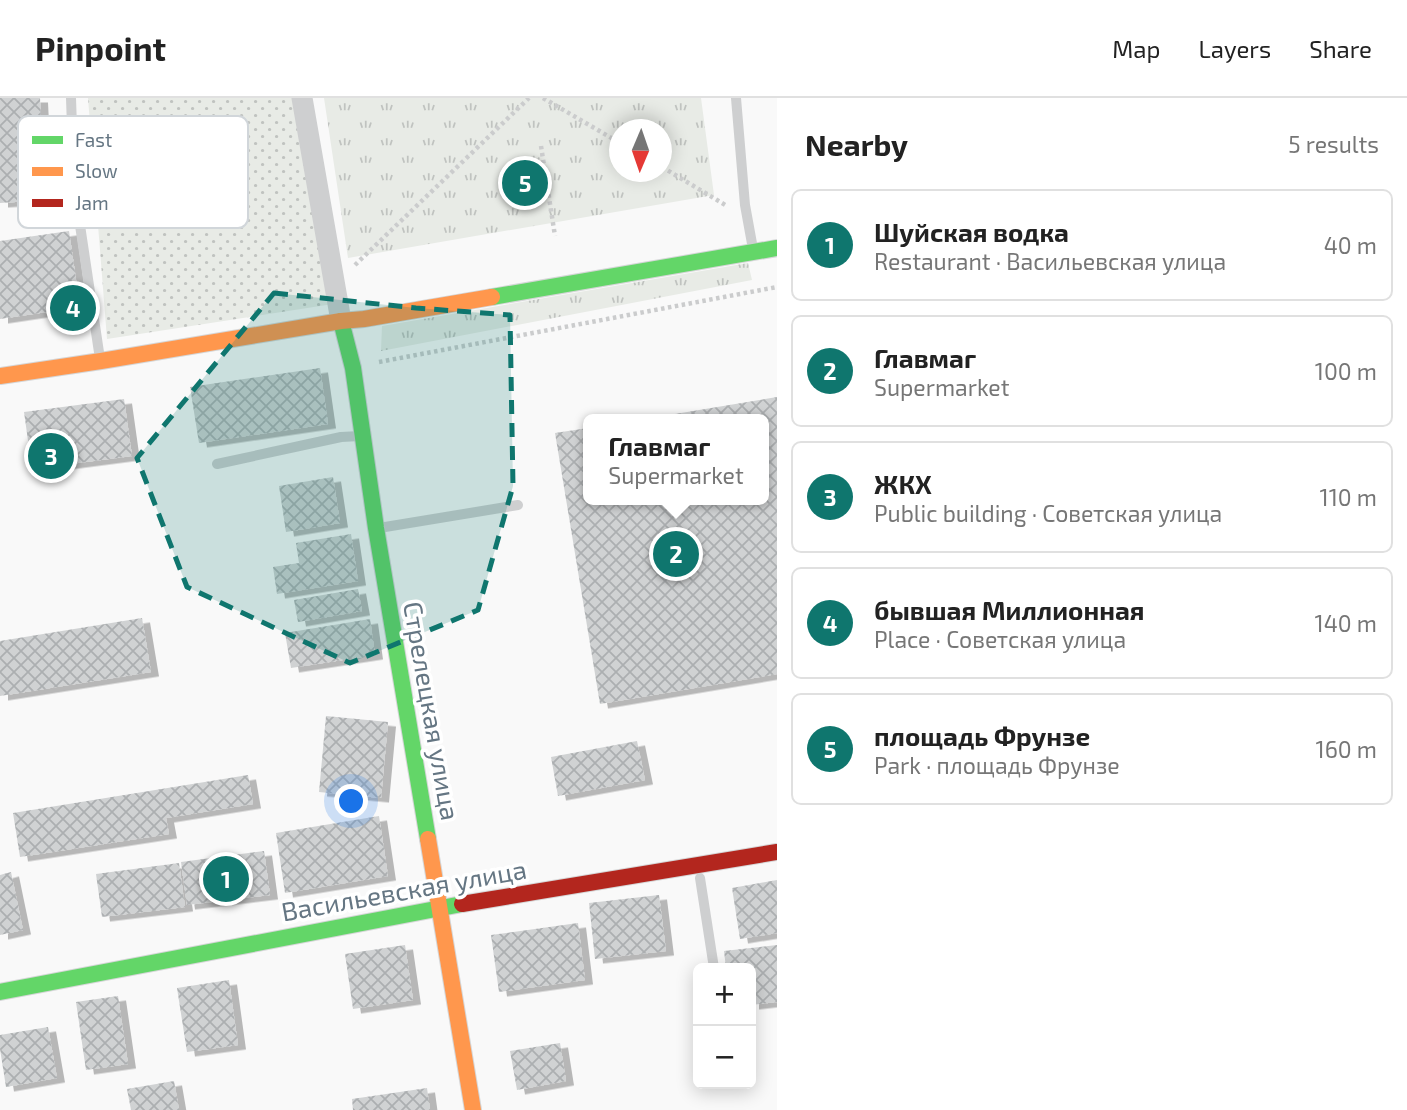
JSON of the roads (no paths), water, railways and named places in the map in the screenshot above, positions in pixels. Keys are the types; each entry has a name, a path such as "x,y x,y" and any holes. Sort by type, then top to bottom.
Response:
{"street":[{"path":"302,98 341,321"},
{"path":"0,376 364,319 777,248"},
{"name":"Стрелецкая улица","path":"341,321 354,368 376,528 473,1110"},
{"name":"Васильевская улица","path":"0,992 438,908 777,852"}],"lane":[{"path":"71,98 72,116"},
{"path":"736,98 745,205 754,252"},
{"path":"81,228 101,361"},
{"path":"217,464 341,437 363,436"},
{"path":"376,528 518,505"},
{"path":"700,878 713,963"}],"place":[{"name":"площадь Фрунзе","path":"525,183"},
{"name":"бывшая Миллионная","path":"73,308"},
{"name":"ЖКХ","path":"51,456"},
{"name":"Главмаг","path":"676,554"},
{"name":"Шуйская водка","path":"226,879"}]}
